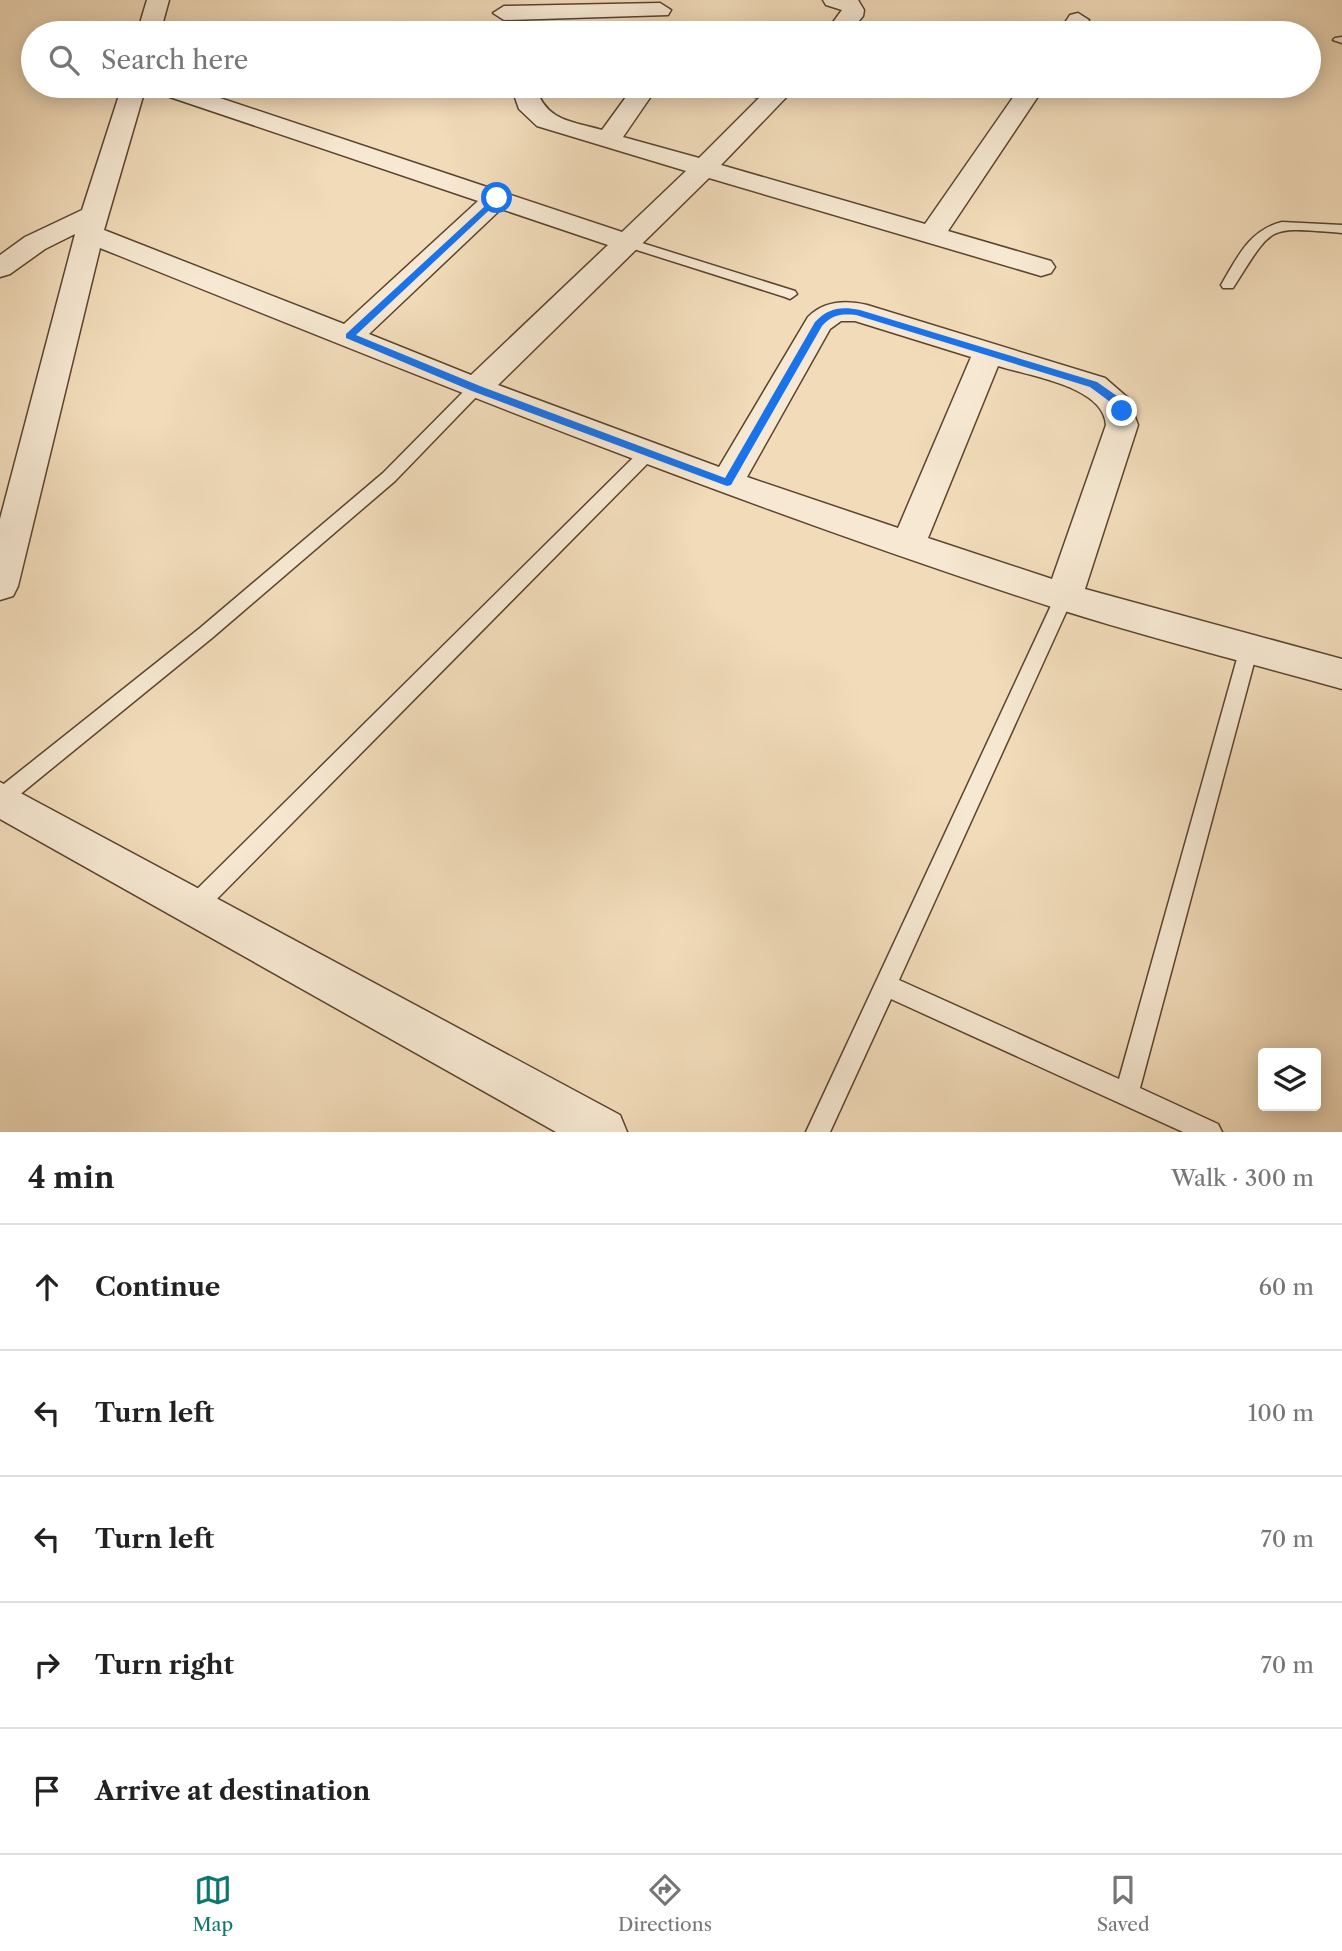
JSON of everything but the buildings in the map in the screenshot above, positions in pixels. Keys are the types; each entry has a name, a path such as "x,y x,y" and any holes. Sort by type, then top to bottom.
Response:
{"street":[{"path":"152,21 158,0"},
{"path":"834,0 848,2 853,10 847,21"},
{"path":"505,16 663,5"},
{"path":"0,586 92,224 130,98"},
{"path":"197,98 626,242"},
{"path":"526,98 528,108 536,116 608,140 1041,267"},
{"path":"608,140 638,98"},
{"path":"476,388 704,168 772,98"},
{"path":"932,235 1025,98"},
{"path":"349,336 497,198"},
{"path":"0,268 35,243 92,224 476,388 727,483 1064,597 1342,674"},
{"path":"727,483 818,324 827,315 840,310 857,312 1094,384 1113,398 1122,411 1122,425 1064,597"},
{"path":"908,544 988,352"},
{"path":"0,799 603,1132"}],"lane":[{"path":"1228,285 1263,230 1273,226 1342,229"},
{"path":"626,242 790,294"},
{"path":"0,799 206,633 388,477 476,388"},
{"path":"195,906 648,453"},
{"path":"818,1132 1064,597"},
{"path":"1127,1094 1249,648"},
{"path":"885,985 1210,1132"}],"route":[{"path":"497,198 349,336 476,388 727,483 818,324 827,315 840,310 857,312 1094,384 1113,398 1122,411"}]}
